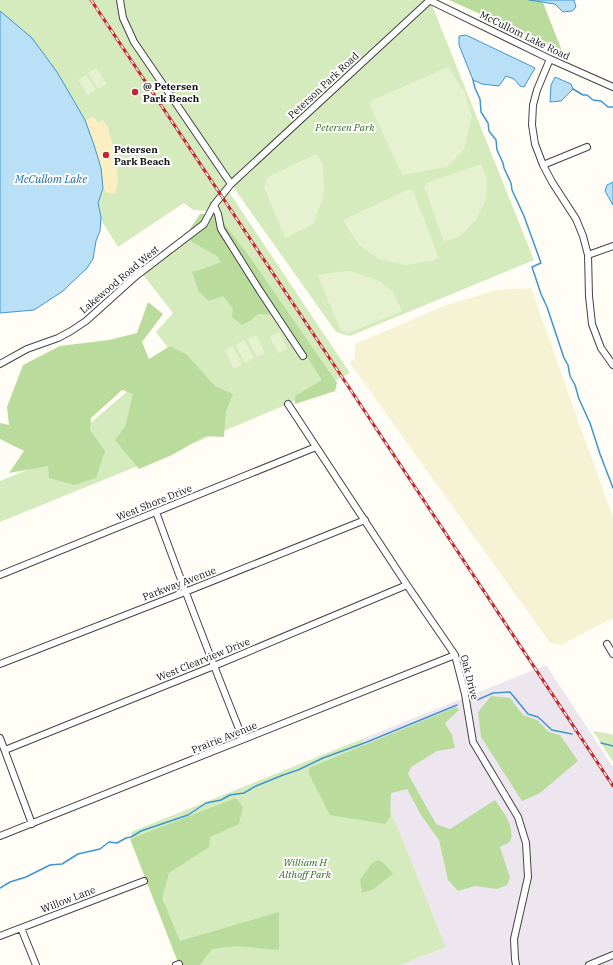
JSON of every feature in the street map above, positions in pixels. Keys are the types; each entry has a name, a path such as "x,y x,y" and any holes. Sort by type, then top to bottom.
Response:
{"street":[{"path":"120,0 123,18 134,42 231,184"},
{"name":"Peterson Park Road","path":"231,184 429,0"},
{"name":"McCullom Lake Road","path":"429,0 550,59 613,87"},
{"path":"550,59 537,90 533,105 532,125 535,144 543,165 576,219 583,236 588,255 589,296 592,324 601,348 613,365"},
{"path":"543,165 587,147"},
{"name":"Lakewood Road West","path":"0,364 27,349 58,338 86,321 136,276 204,224 214,205 231,184"},
{"path":"214,205 218,214 221,229 303,356"},
{"path":"588,255 613,246"},
{"name":"Oak Drive","path":"288,404 455,655 465,694 473,742 518,817 526,843 528,877 514,939 516,965"},
{"name":"West Shore Drive","path":"0,575 316,447"},
{"path":"156,512 185,592 243,740"},
{"name":"Parkway Avenue","path":"0,664 365,520"},
{"name":"West Clearview Drive","path":"4,750 214,666 407,585"},
{"path":"607,644 613,654"},
{"name":"Prairie Avenue","path":"0,836 455,655"},
{"path":"0,738 32,824"},
{"name":"Willow Lane","path":"0,936 144,881"},
{"path":"21,928 36,965"},
{"path":"589,965 613,956"}],"shaded area":[{"path":"531,288 613,518 613,618 561,645 550,643 349,362 355,358 355,344 444,306 496,290"},
{"path":"546,665 613,767 613,965 400,965 446,947 362,739"}],"green space":[{"name":"Petersen Park","path":"0,0 430,0 534,260 350,336 336,332 231,184 227,189 350,373 288,404 0,522 0,481 44,463 172,353 156,332 173,313 141,272 204,224 213,206 205,211 193,210 184,203 118,247 101,220 98,203 103,188 101,168 85,120 32,38 0,11"},
{"path":"449,0 542,0 562,51"},
{"path":"448,67 465,93 472,117 464,149 447,167 402,175 370,106 371,101"},
{"path":"96,68 107,84 98,89 88,73"},
{"path":"86,75 96,90 88,95 78,80"},
{"path":"316,154 323,164 324,195 313,224 285,238 264,187 268,177"},
{"path":"481,164 487,178 486,199 476,220 460,236 444,242 424,186 426,183"},
{"path":"409,189 413,191 439,258 431,261 406,265 379,259 359,245 343,220"},
{"path":"200,214 213,214 223,222 252,260 337,383 335,391 295,404 295,396 322,380 280,315 258,314 242,325 232,317 233,309 223,296 209,301 199,292 192,272 221,262 217,256 192,242 188,232"},
{"path":"349,271 378,280 393,292 402,311 348,333 341,331 318,276 329,273"},
{"path":"148,302 163,314 142,342 149,359 170,346 187,355 215,386 233,394 226,411 224,437 205,436 172,455 139,469 115,440 125,427 133,394 122,390 91,418 90,430 105,451 96,478 74,485 49,478 48,466 9,473 24,451 0,439 0,423 9,425 7,407 23,365 60,346 109,340 137,333"},
{"path":"279,332 287,349 278,353 270,337"},
{"path":"256,335 265,353 257,357 247,339"},
{"path":"244,340 254,358 245,363 236,345"},
{"path":"233,346 242,364 234,369 225,351"},
{"path":"491,696 510,698 523,715 537,720 549,732 560,735 578,761 540,793 522,801 481,737 478,712"},
{"path":"456,707 459,710 445,723 452,735 455,748 437,751 411,767 408,774 436,824 450,829 495,800 508,820 511,831 510,842 500,847 510,878 507,885 497,889 475,886 458,891 448,880 439,840 421,815 407,789 391,793 390,817 385,824 330,815 309,774 309,768"},
{"path":"593,731 613,735 613,762"},
{"name":"William H Althoff Park","path":"362,739 446,947 400,965 184,965 131,832"},
{"path":"236,798 243,807 239,824 210,837 209,847 169,873 162,898 180,941 279,912 279,950 236,946 212,949 200,965 179,965 130,839"},
{"path":"378,860 384,863 393,874 372,890 362,893 360,880 372,863"}],"sand":[{"name":"Petersen Park Beach","path":"94,117 98,123 103,120 107,125 117,166 118,184 115,194 107,193 103,188 101,168 85,120"}],"water":[{"path":"529,0 574,0 576,7 572,11 563,12 555,4"},
{"name":"McCullom Lake","path":"0,11 32,38 57,72 85,120 101,168 103,188 98,203 101,217 100,231 96,241 93,259 87,268 63,291 34,310 0,313"},
{"path":"466,35 535,68 524,87 520,86 514,79 506,76 499,86 482,84 473,80 459,45 459,36"},
{"path":"555,77 571,84 573,89 561,101 550,102 551,85"},
{"path":"613,182 613,205 605,191 607,185"}],"waterway":[{"path":"473,80 480,99 481,112 488,123 489,131 496,140 497,150 511,183 512,190 524,216 541,263 532,267 541,294 547,307 564,358 568,365 570,376 590,423 613,488"},
{"path":"573,89 583,95 587,95 593,100 601,101 608,107 613,107"},
{"path":"477,700 493,693 510,692 528,714 538,717 552,730 572,734"},
{"path":"0,888 10,882 26,877 50,865 62,864 78,854 100,849 109,842 117,843 141,831 188,815 206,803 221,800 230,795 244,793 256,786 298,770 323,758 367,742 457,705"},
{"path":"601,743 613,746"}],"railway":[{"path":"91,0 613,786"}],"place":[{"name":"@ Petersen Park Beach","path":"135,92"},
{"name":"Petersen Park Beach","path":"106,155"}]}
